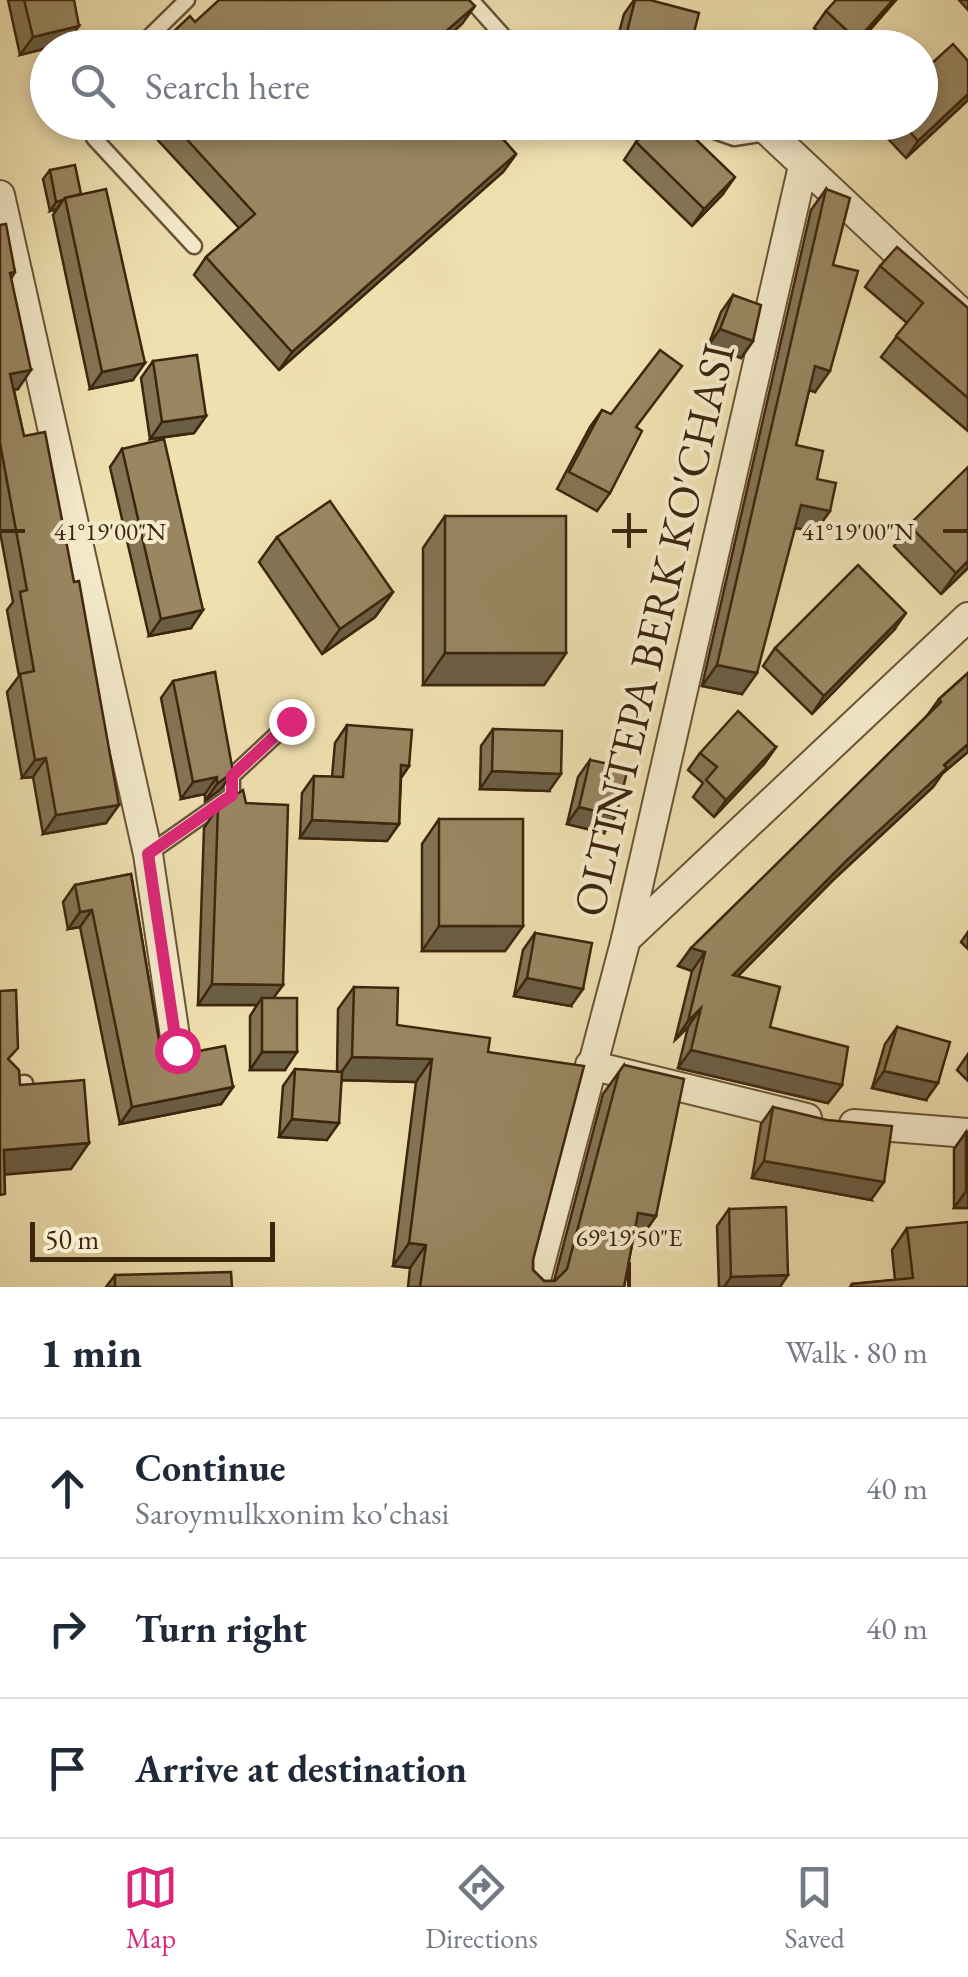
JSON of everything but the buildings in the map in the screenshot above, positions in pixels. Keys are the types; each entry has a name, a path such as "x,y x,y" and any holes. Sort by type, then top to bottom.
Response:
{"street":[{"path":"775,140 968,319"},
{"name":"OLTINTEPA BERK KO'CHASI","path":"534,1287 626,939 803,166"},
{"path":"0,194 148,854 177,1050"},
{"path":"626,939 968,616"},
{"path":"590,1065 817,1120 968,1134"}],"lane":[{"path":"156,30 187,0"},
{"path":"471,0 498,30"},
{"path":"96,140 194,246"},
{"path":"148,854 232,795 232,776 291,721"},
{"path":"0,1085 25,1083"}],"route":[{"path":"177,1050 148,854 232,795 232,776 291,721"}]}
